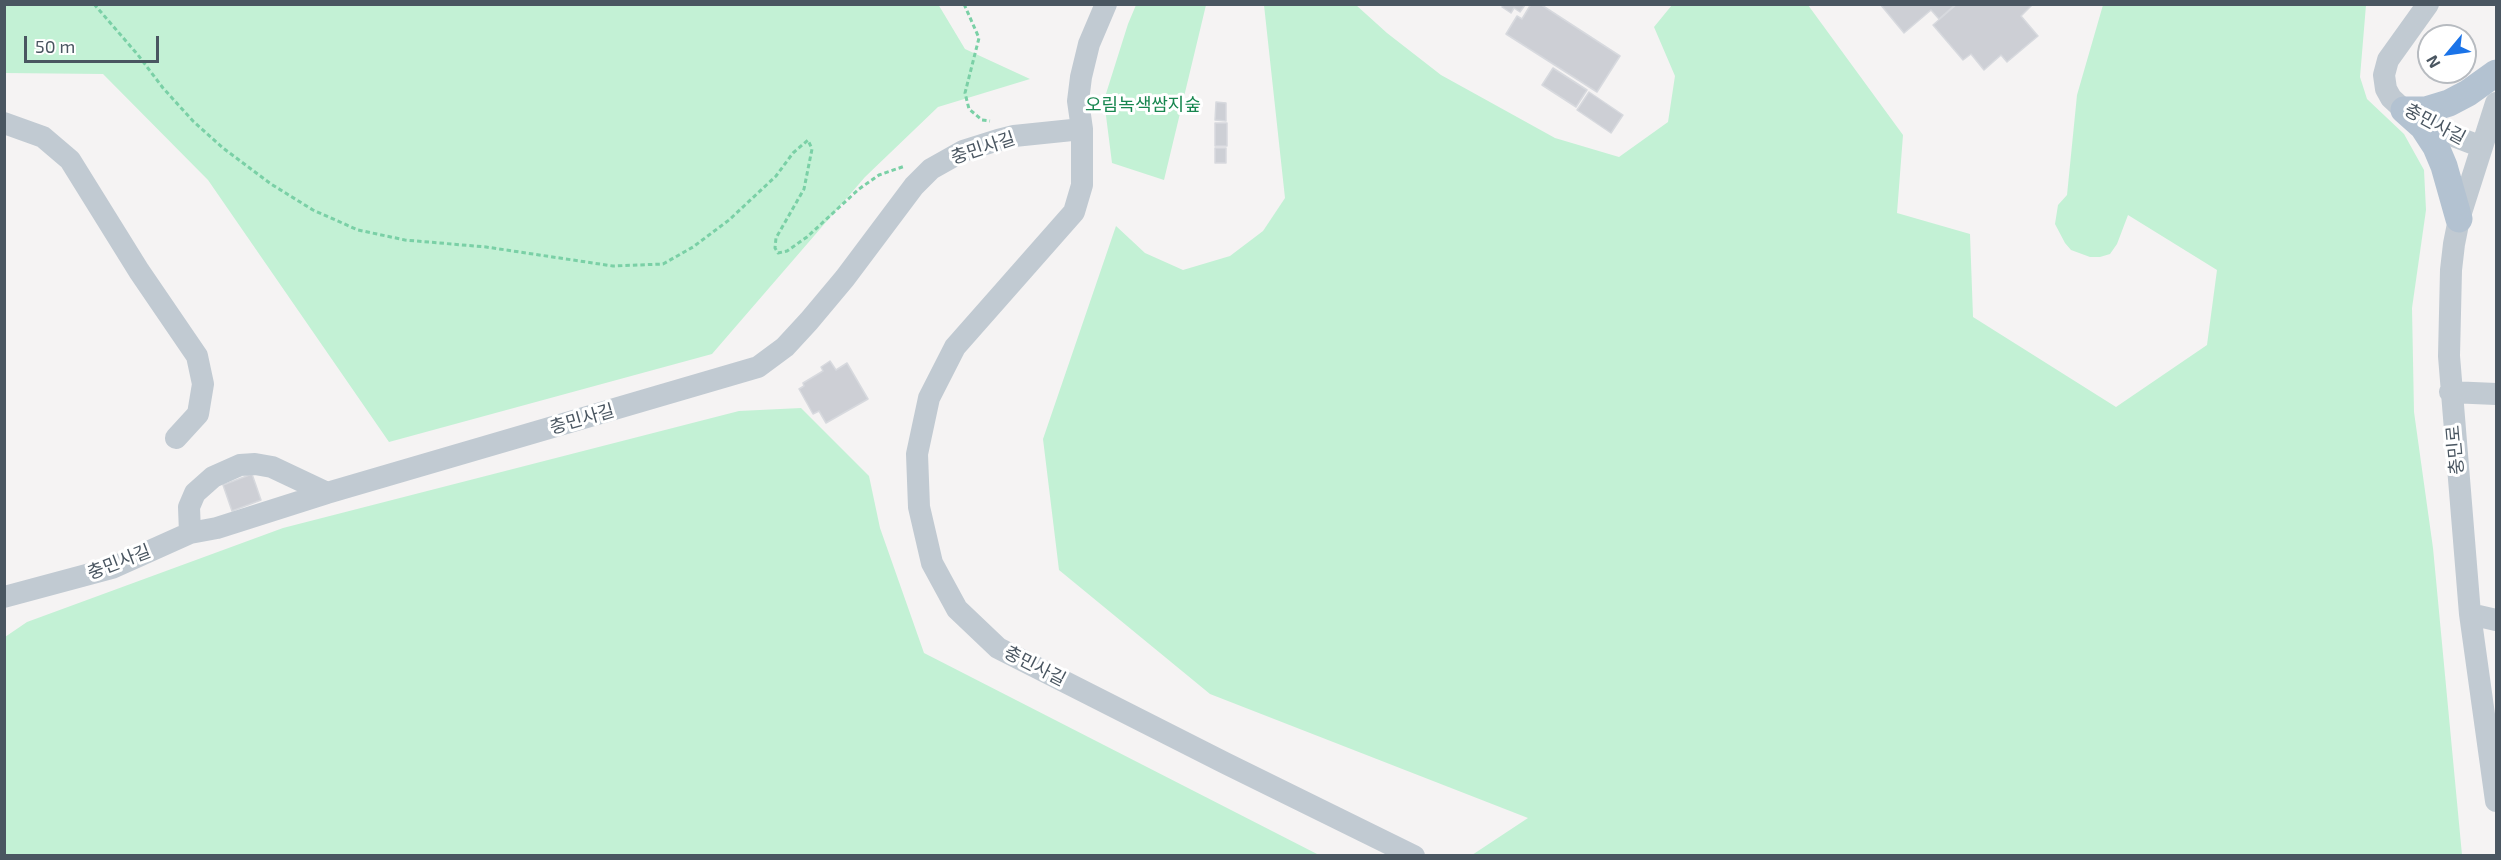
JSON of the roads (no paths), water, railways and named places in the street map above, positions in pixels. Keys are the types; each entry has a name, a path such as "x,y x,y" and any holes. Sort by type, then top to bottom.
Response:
{"main road":[{"path":"2404,110 2426,110 2449,103 2496,73"},
{"path":"2404,110 2423,127 2436,147 2459,219"}],"street":[{"name":"충민사길","path":"1106,4 1089,44 1081,77 1078,101 1082,129 1082,185 1074,212 955,347 929,398 917,453 918,507 932,563 957,609 998,648 1225,763 1414,855"},
{"name":"충민사길","path":"2428,4 2386,65 2384,80 2386,89 2391,98 2404,110 2443,132 2482,147"},
{"name":"충민로","path":"2496,103 2459,219 2451,270 2450,392 2470,614 2496,801"},
{"path":"4,123 43,137 70,160 139,271 197,356 203,384 198,414 176,438"},
{"name":"충민사길","path":"4,597 112,568 190,533 217,528 327,493 758,367 784,347 809,321 845,278 914,186 931,169 963,151 998,140 1014,136 1082,129"},
{"path":"2450,392 2496,394"},
{"path":"190,533 189,507 195,493 213,477 240,465 255,464 272,467 327,493"},
{"path":"2470,614 2496,620"}],"park label":[{"name":"오림녹색쌈지숲","path":"1143,105"}]}
